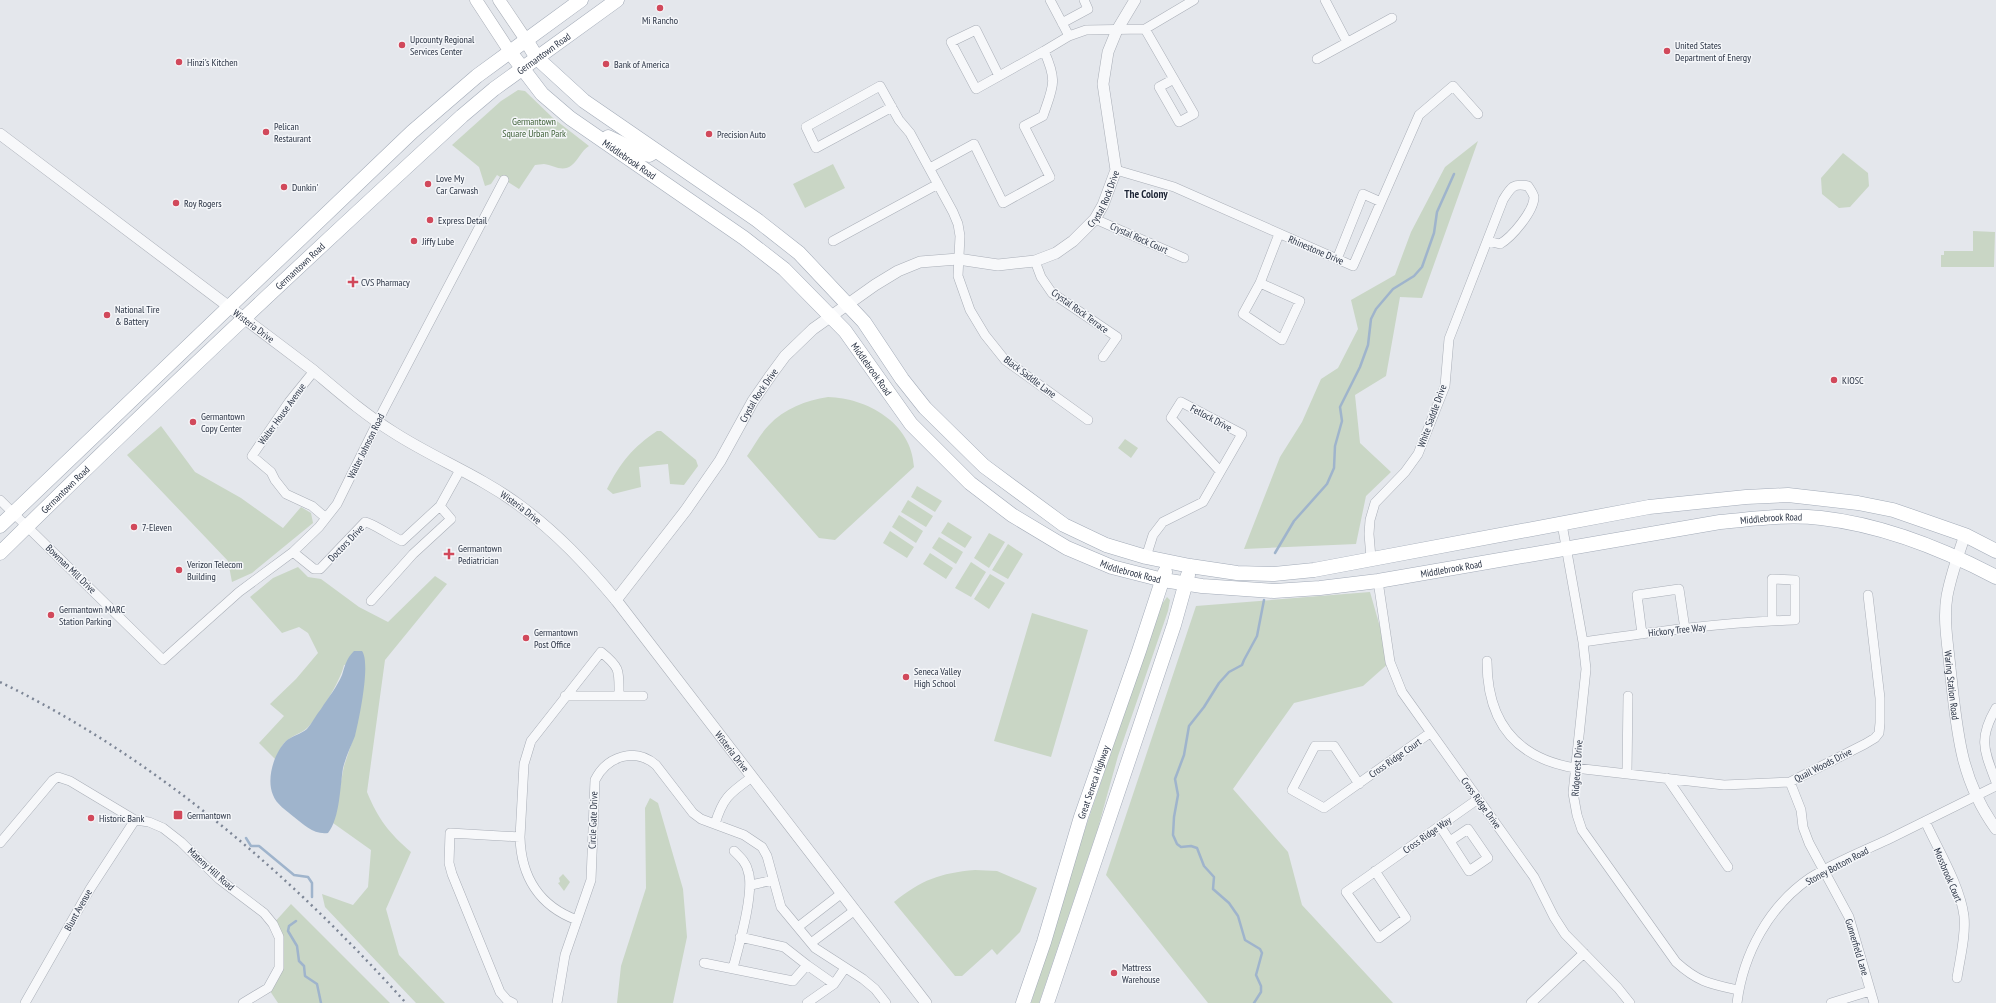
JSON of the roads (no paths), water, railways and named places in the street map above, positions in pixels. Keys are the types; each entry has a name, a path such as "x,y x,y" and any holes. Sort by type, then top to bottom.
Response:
{"main road":[{"name":"Middlebrook Road","path":"476,0 521,69 542,94 570,118 744,238 784,269 832,316 845,331 911,424 970,483 1012,515 1067,548 1112,567 1163,580 1186,584 1274,591 1320,588 1378,581 1566,550 1720,522 1781,517 1820,518 1864,525 1913,540 1958,557 1996,577"},
{"name":"Middlebrook Road","path":"499,0 537,58 584,101 757,220 799,253 864,322 902,379 925,408 984,466 1064,525 1106,545 1146,557 1190,566 1237,573 1274,574 1314,570 1649,507 1746,496 1788,495 1858,503 1893,510 1965,535 1996,550"},
{"name":"Germantown Road","path":"0,526 412,132 477,76 581,0"},
{"name":"Germantown Road","path":"0,553 243,318 462,116 494,89 617,0"},
{"path":"592,133 617,140 644,154 649,155 656,151"},
{"name":"Great Seneca Highway","path":"1023,1003 1044,942 1081,817 1163,580 1167,562"},
{"path":"1047,1003 1186,584 1190,566"}],"street":[{"path":"1050,0 1069,36"},
{"path":"1062,23 1088,9 1084,0"},
{"name":"Crystal Rock Drive","path":"616,600 691,504 720,461 753,401 785,356 813,329 892,274 920,262 958,259 998,265 1035,261 1056,253 1073,241 1095,218 1103,205 1116,170 1103,84 1108,52 1117,30 1135,0"},
{"path":"999,76 976,30 951,42 976,89 1044,51 1069,36 1086,30 1145,28 1194,0"},
{"path":"1325,0 1347,42"},
{"path":"1317,59 1392,18"},
{"path":"1145,28 1194,114 1179,122 1159,87 1174,79"},
{"path":"930,168 974,144 1003,203 1050,177 1024,126 1042,116 1053,85 1053,71 1044,51"},
{"path":"892,107 816,148 806,127 880,86 892,107 899,120 910,133 930,168 958,224 960,236 958,259"},
{"name":"Rhinestone Drive","path":"1116,170 1174,187 1353,266 1419,115 1453,86 1478,114"},
{"name":"Wisteria Drive","path":"0,134 228,307 314,370 363,411 392,432 518,504 553,532 583,561 616,600 926,1003"},
{"name":"Walter Johnson Road","path":"162,660 239,592 293,552 326,518 337,504 378,421 504,180"},
{"path":"833,241 938,184"},
{"name":"White Saddle Drive","path":"1372,558 1369,534 1370,520 1375,503 1389,486 1405,472 1418,454 1445,386 1449,339 1503,200 1511,187 1519,184 1528,186 1534,195 1533,206 1510,238 1500,244 1488,241"},
{"path":"1337,259 1363,194 1381,202"},
{"name":"Crystal Rock Court","path":"1095,218 1184,258"},
{"path":"1260,283 1300,301 1282,340 1243,314 1260,283 1279,234"},
{"name":"Black Saddle Lane","path":"958,259 958,276 970,310 985,335 1005,360 1088,420"},
{"name":"Crystal Rock Terrace","path":"1035,261 1041,277 1052,293 1117,337 1103,357"},
{"name":"Walter House Avenue","path":"314,370 289,402 252,456 271,472 275,480 286,494 312,506 326,518"},
{"name":"Fetlock Drive","path":"1146,557 1153,535 1163,522 1203,502 1242,434 1181,402 1171,418 1220,471"},
{"path":"402,541 440,506 460,470"},
{"name":"Bowman Mill Drive","path":"0,500 162,660"},
{"path":"371,601 413,554 451,519 440,506"},
{"name":"Doctors Drive","path":"293,552 314,569 320,568 365,522 368,522 383,532 402,541 413,554"},
{"name":"Ridgecrest Drive","path":"1562,524 1583,642 1586,668 1573,793 1577,815 1582,830 1676,962 1690,975 1707,983 1738,990"},
{"name":"Waring Station Road","path":"1965,535 1947,596 1946,624 1958,742 1965,770 1976,796 1985,814 1996,829"},
{"name":"Hickory Tree Way","path":"1583,642 1685,629 1772,620 1795,620 1795,580 1772,579 1772,620"},
{"name":"Cross Ridge Drive","path":"1378,581 1390,662 1402,692 1534,877 1554,917 1565,934 1618,988 1630,1003"},
{"path":"1642,634 1637,595 1679,589 1685,629"},
{"name":"Quail Woods Drive","path":"1487,661 1487,683 1490,699 1497,718 1509,734 1523,748 1540,758 1561,766 1724,785 1790,782 1865,744 1875,738 1879,733 1880,698 1868,595"},
{"path":"577,920 564,915 552,907 532,883 524,868 520,856 524,764 526,752 538,730 601,652 616,664 618,669 619,696"},
{"path":"565,696 643,696"},
{"path":"1627,773 1628,696"},
{"path":"1996,708 1984,734 1986,754 1996,782"},
{"name":"Cross Ridge Court","path":"1359,784 1334,746 1315,746 1292,790 1324,808 1359,784 1430,733"},
{"name":"Circle Gate Drive","path":"557,1003 565,955 591,880 595,780 599,771 608,764 626,755 637,755 649,759 656,765 693,813 701,819 744,835 762,847 767,856 781,907 811,943 825,956 875,989 886,1003"},
{"name":"Mateny Hill Road","path":"2,837 53,780 58,777 63,777 135,820 149,822 163,828 181,842 219,879 264,913 273,924 279,937 279,968 268,988 243,1003"},
{"path":"715,824 724,799 732,791 752,777"},
{"path":"1667,778 1728,867"},
{"name":"Gunnerfield Lane","path":"1790,782 1801,810 1803,827 1823,871 1849,917 1874,1003"},
{"name":"Stoney Bottom Road","path":"1737,1003 1738,990 1749,953 1768,920 1794,890 1823,871 1996,786"},
{"name":"Cross Ridge Way","path":"1375,871 1406,918 1378,938 1346,892 1375,871 1478,800"},
{"name":"Blunt Avenue","path":"25,1003 90,889 135,820"},
{"name":"Mossbrook Court","path":"1925,822 1959,894 1964,916 1964,929 1957,978"},
{"path":"1440,826 1450,841 1470,871 1488,858 1468,829 1450,841"},
{"path":"513,1003 507,1000 500,992 452,874 449,863 450,834 520,837"},
{"path":"733,968 751,885 746,866 734,851"},
{"path":"751,885 773,880"},
{"path":"798,927 842,893"},
{"path":"811,943 855,910"},
{"path":"740,937 784,946 807,965 834,984"},
{"path":"1531,1003 1584,953"},
{"path":"704,963 793,981 807,965"},
{"path":"807,1003 834,984 845,968"},
{"path":"1831,1003 1870,991"}],"water":[{"path":"354,651 362,651 365,667 365,679 359,718 355,736 343,768 339,802 335,819 328,833 323,833 314,831 305,826 285,810 274,798 270,782 272,766 278,752 286,741 305,731 309,727 338,684 347,660"}],"waterway":[{"path":"1275,553 1294,521 1327,484 1334,468 1335,446 1342,421 1340,407 1360,367 1368,345 1371,319 1376,309 1393,289 1414,276 1422,267 1434,233 1437,212 1454,174"},
{"path":"1254,1003 1261,992 1261,986 1256,975 1262,953 1260,949 1245,940 1238,916 1229,903 1213,889 1214,877 1204,866 1197,848 1191,846 1181,847 1177,844 1173,835 1174,817 1178,795 1175,779 1184,755 1189,726 1204,707 1219,683 1229,672 1242,665 1257,636 1264,600"},
{"path":"246,838 251,846 259,846 294,875 308,877 312,883 312,897"},
{"path":"296,921 289,926 288,931 297,946 299,961 304,966 305,976 317,984 321,1003"}],"railway":[{"path":"0,682 58,712 113,746 167,783 218,823 268,865 316,910 406,1003"}],"place":[{"name":"Mi Rancho","path":"660,8"},
{"name":"Upcounty Regional Services Center","path":"402,45"},
{"name":"United States Department of Energy","path":"1667,51"},
{"name":"Hinzi's Kitchen","path":"179,62"},
{"name":"Bank of America","path":"606,64"},
{"name":"Pelican Restaurant","path":"266,132"},
{"name":"Precision Auto","path":"709,134"},
{"name":"Love My Car Carwash","path":"428,184"},
{"name":"Dunkin'","path":"284,187"},
{"name":"Roy Rogers","path":"176,203"},
{"name":"Express Detail","path":"430,220"},
{"name":"Jiffy Lube","path":"414,241"},
{"name":"CVS Pharmacy","path":"353,282"},
{"name":"National Tire & Battery","path":"107,315"},
{"name":"KIOSC","path":"1834,380"},
{"name":"Germantown Copy Center","path":"193,422"},
{"name":"7-Eleven","path":"134,527"},
{"name":"Germantown Pediatrician","path":"449,554"},
{"name":"Verizon Telecom Building","path":"179,570"},
{"name":"Germantown MARC Station Parking","path":"51,615"},
{"name":"Germantown Post Office","path":"526,638"},
{"name":"Seneca Valley High School","path":"906,677"},
{"name":"Germantown","path":"178,815"},
{"name":"Historic Bank","path":"91,818"},
{"name":"Mattress Warehouse","path":"1114,973"}],"district":[{"name":"The Colony","path":"1146,194"}],"park label":[{"name":"Germantown Square Urban Park","path":"534,126"}]}
